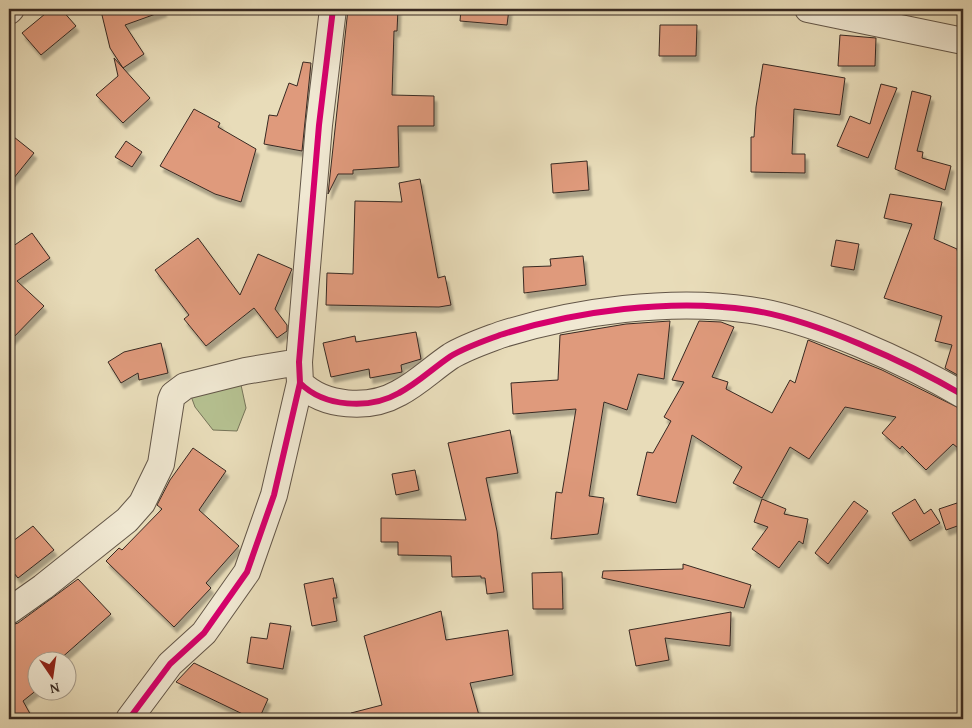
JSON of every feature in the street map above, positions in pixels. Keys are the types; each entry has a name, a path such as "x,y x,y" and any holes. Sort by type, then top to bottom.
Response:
{"street":[{"path":"129,719 170,664 204,633 247,572 274,495 299,372 319,125 333,9"},
{"path":"808,9 963,41"},
{"path":"299,372 307,390 324,399 342,403 379,400 397,394 452,356 499,336 569,318 619,310 658,307 702,307 750,310 786,317 845,339 963,395"},
{"path":"9,611 43,587 127,520 142,503 161,464 171,400 177,391 185,386 245,371 299,372"}],"green space":[{"path":"241,385 246,408 237,431 213,430 195,407 188,388"}],"building":[{"path":"51,9 61,9 76,26 41,55 22,33"},
{"path":"110,9 163,9 164,11 125,25 144,54 123,68 110,48 101,11"},
{"path":"348,9 398,9 397,31 394,31 392,95 434,96 434,126 398,126 399,167 353,170 353,174 338,174 328,194"},
{"path":"461,9 509,9 507,25 460,21"},
{"path":"660,25 697,25 696,56 659,56"},
{"path":"840,35 876,38 875,66 838,66"},
{"path":"114,58 150,98 123,123 96,95 118,76"},
{"path":"303,62 311,63 302,151 264,144 269,115 277,116 289,83 297,86"},
{"path":"763,64 845,78 840,115 794,109 792,154 805,154 805,173 751,172 751,137 754,137 756,107"},
{"path":"881,84 897,88 868,158 837,146 850,116 870,124"},
{"path":"912,91 931,96 917,151 923,152 922,158 951,166 945,190 895,169"},
{"path":"194,109 220,123 218,127 256,149 241,202 215,194 160,166"},
{"path":"9,133 34,153 9,184"},
{"path":"126,141 142,152 132,167 115,157"},
{"path":"587,161 589,190 553,193 551,164"},
{"path":"420,179 438,278 445,276 451,305 439,307 326,305 327,273 353,274 355,201 402,202 399,183"},
{"path":"890,194 942,202 934,239 957,249 963,280 963,378 945,368 952,345 935,341 942,316 884,298 912,224 884,218"},
{"path":"32,233 50,258 17,281 44,306 9,342 9,249"},
{"path":"198,238 240,295 258,254 292,269 275,309 287,325 287,331 277,338 254,308 206,346 184,319 189,315 155,270"},
{"path":"836,240 859,244 854,270 831,266"},
{"path":"583,256 586,285 524,293 523,267 551,266 550,259"},
{"path":"670,321 664,379 638,374 627,410 604,402 589,496 604,498 598,534 551,539 556,492 562,493 576,409 513,414 511,383 558,380 560,335 626,324"},
{"path":"699,321 721,322 734,327 712,377 728,382 726,389 772,413 790,380 795,383 808,340 882,370 963,410 963,452 953,444 926,470 902,446 900,449 882,433 896,417 845,407 809,459 790,447 762,498 733,483 742,467 692,435 676,503 637,495 647,452 653,453 671,421 664,417 684,382 672,380"},
{"path":"416,332 421,359 401,365 402,372 370,378 369,369 331,377 323,343 355,336 356,342"},
{"path":"161,343 168,373 139,380 138,373 121,383 108,362 124,352"},
{"path":"510,430 518,473 486,478 497,531 504,592 487,594 485,578 481,578 481,576 452,577 451,556 398,555 398,542 381,542 381,518 466,520 448,443"},
{"path":"193,448 226,471 199,510 239,546 206,583 211,588 174,627 106,561 119,548 122,550 162,509 157,505 170,480"},
{"path":"415,470 419,490 396,495 392,474"},
{"path":"762,499 786,509 784,514 808,519 803,544 799,541 779,568 752,549 768,527 754,522"},
{"path":"915,499 924,514 931,509 940,523 910,541 892,513"},
{"path":"854,501 868,511 828,564 815,553"},
{"path":"963,501 963,524 946,530 939,509"},
{"path":"33,526 54,550 18,578 9,567 9,544"},
{"path":"683,564 751,585 744,608 602,578 603,571 683,569"},
{"path":"562,572 563,609 533,609 532,573"},
{"path":"333,578 337,598 333,598 337,621 312,626 304,584"},
{"path":"78,579 111,614 70,650 28,650 28,697 23,701 33,719 9,719 9,626 18,623"},
{"path":"441,611 446,640 508,630 513,675 470,683 480,719 351,719 351,713 382,705 364,636"},
{"path":"731,612 730,646 665,638 669,660 636,666 629,630"},
{"path":"270,623 291,626 283,669 247,663 251,637 267,639"},
{"path":"194,663 268,699 259,719 253,719 176,682"}],"cycle path":[{"path":"129,719 170,664 204,633 247,572 274,495 300,383 299,362 319,125 333,9"},
{"path":"300,383 321,397 334,401 361,404 374,402 406,389 457,353 500,335 591,313 656,306 689,305 750,310 775,315 831,332 888,356 963,395"}]}
